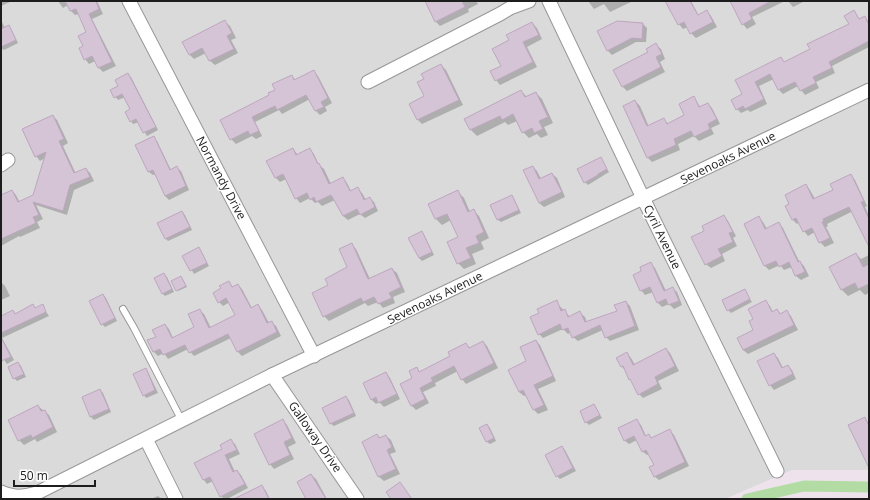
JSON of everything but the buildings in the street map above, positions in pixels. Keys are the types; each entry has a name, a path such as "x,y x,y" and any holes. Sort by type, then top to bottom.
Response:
{"street":[{"name":"Normandy Drive","path":"128,1 314,356"},
{"path":"368,82 500,14 512,4 529,1"},
{"name":"Cyril Avenue","path":"549,1 643,198 777,471"},
{"name":"Sevenoaks Avenue","path":"1,492 22,497 39,496 146,439 272,375 869,90"},
{"name":"Galloway Drive","path":"272,375 357,499"},
{"path":"146,439 176,499"}],"lane":[{"path":"123,310 134,328 182,421"}],"shaded area":[{"path":"1,1 869,1 869,470 792,470 725,499 1,499"}],"waterway":[{"path":"747,499 804,486 869,487"}]}
